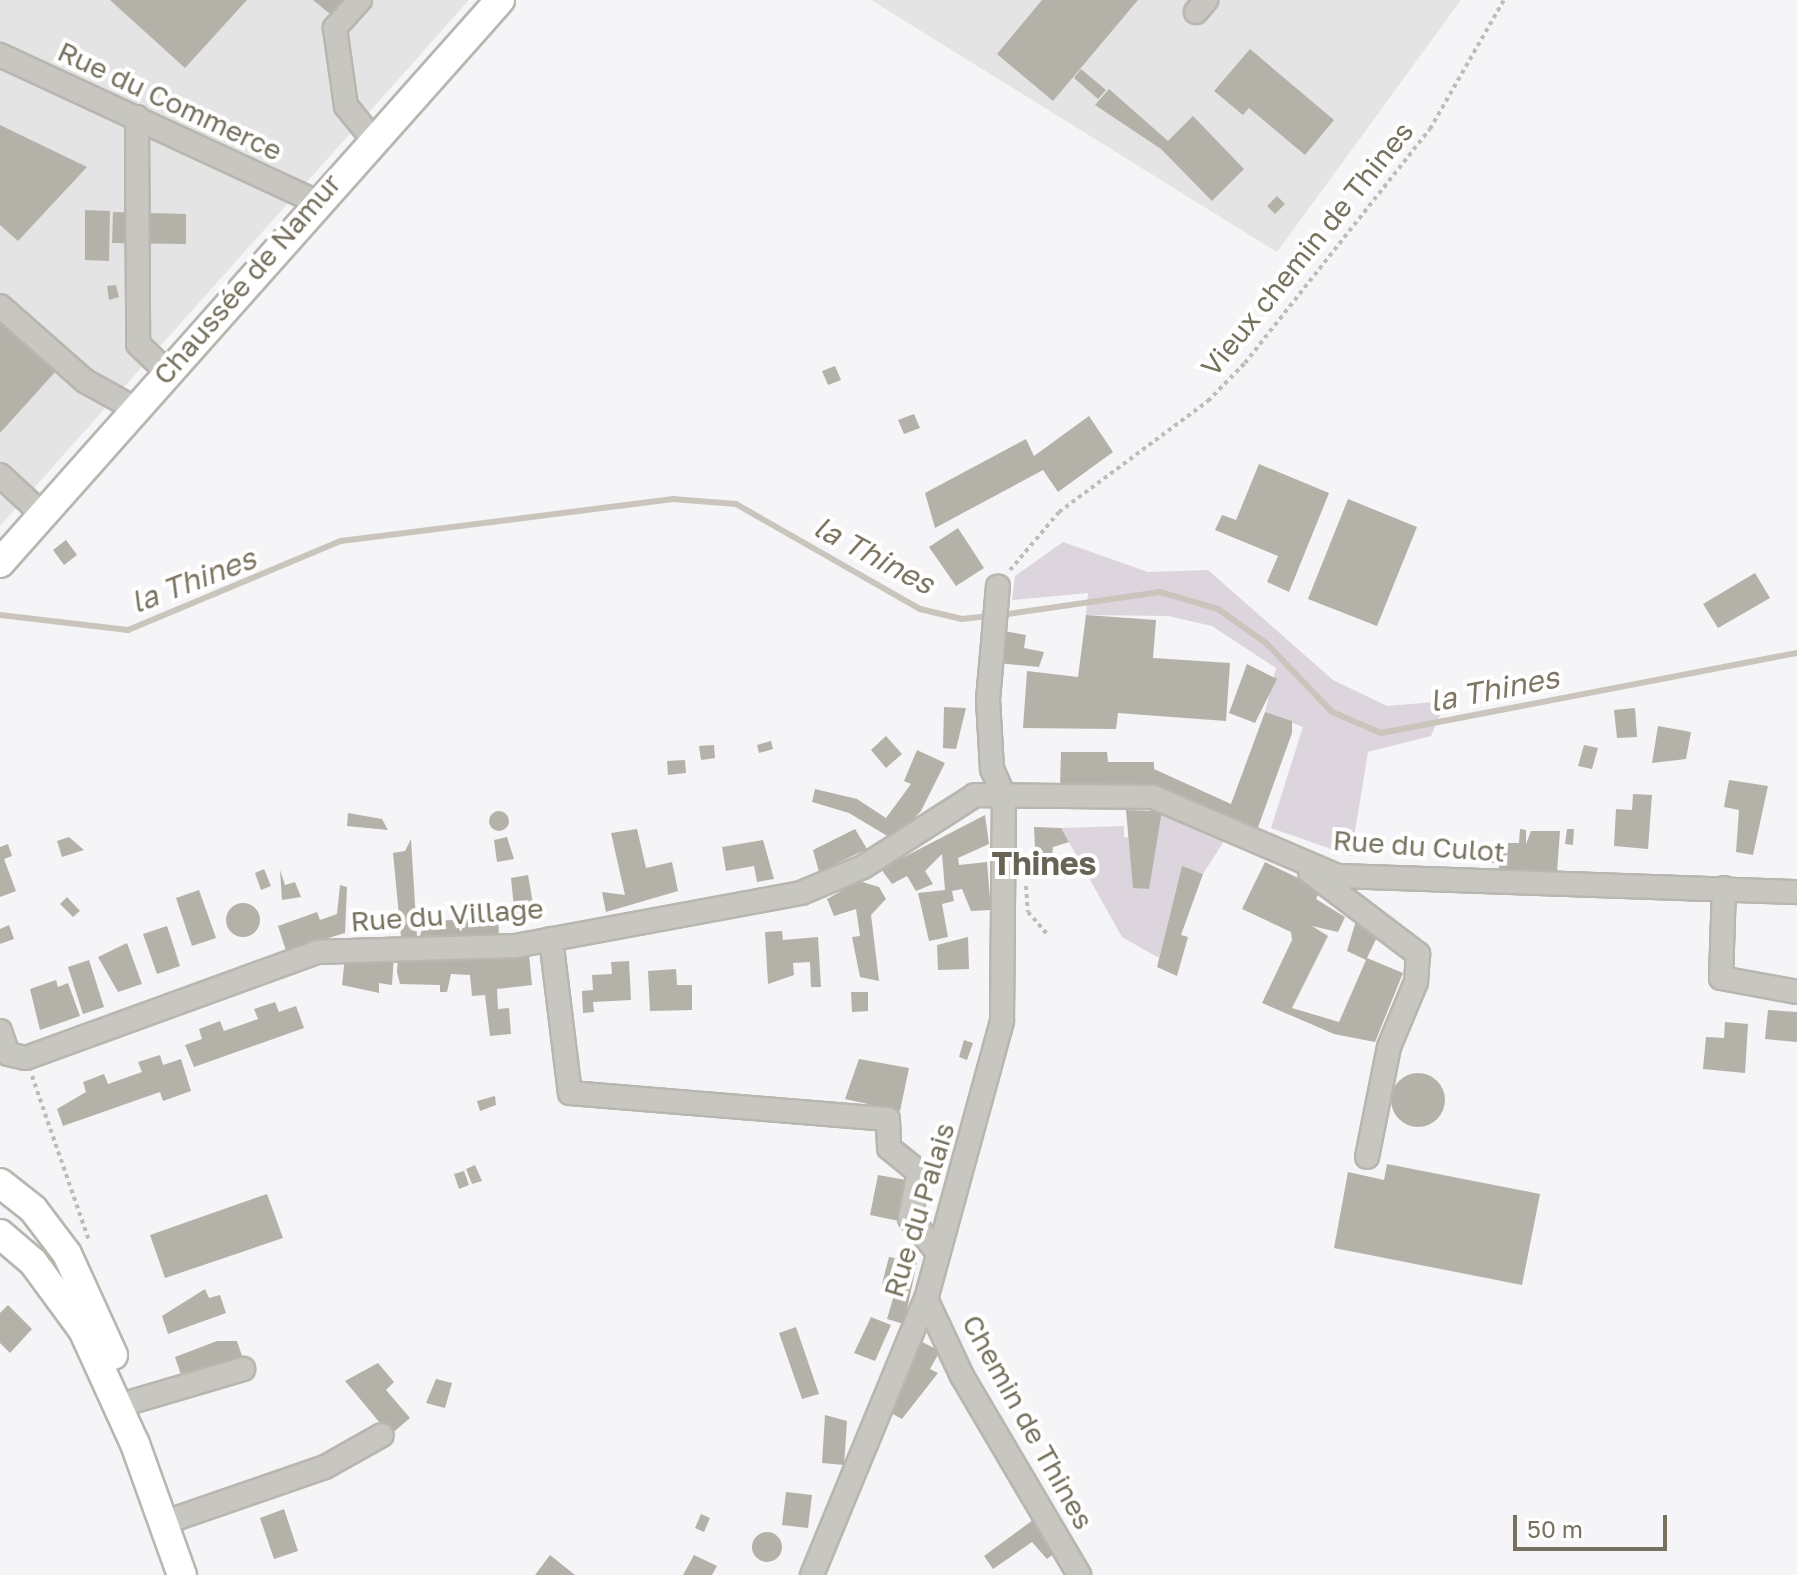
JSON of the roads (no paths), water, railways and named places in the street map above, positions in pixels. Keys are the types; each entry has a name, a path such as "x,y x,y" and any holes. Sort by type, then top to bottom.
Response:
{"main road":[{"name":"Chaussée de Namur","path":"4,550 42,514 314,201 500,0"},
{"path":"0,1183 33,1209 131,1402 135,1444"},
{"path":"0,1234 81,1303 182,1575"}],"street":[{"path":"360,0 335,28 346,106 372,138"},
{"name":"Rue du Commerce","path":"0,55 314,201"},
{"path":"137,117 138,344 166,371"},
{"path":"0,306 85,381 134,408"},
{"path":"0,475 42,514"},
{"path":"975,795 1004,796 992,769 990,628 998,586"},
{"name":"Rue du Village","path":"0,1031 17,1056 317,952 551,939 801,893 863,867 975,795 992,769"},
{"name":"Rue du Culot","path":"1004,796 1153,797 1301,864 1337,876 1797,892"},
{"name":"Rue du Palais","path":"812,1575 926,1299 935,1249 990,1082 1002,1021 1004,796"},
{"path":"1301,864 1418,954 1416,982 1389,1047 1367,1157"},
{"path":"1724,888 1721,978 1797,992"},
{"path":"551,939 570,1093 888,1119 889,1148 919,1172 910,1218 935,1249"},
{"name":"Chemin de Thines","path":"926,1299 962,1376 1079,1575"},
{"path":"131,1402 243,1369"},
{"path":"163,1523 325,1467 382,1435"}],"waterway":[{"name":"la Thines","path":"0,615 128,630 341,541 673,499 736,504 920,609 962,619 990,616"},
{"name":"la Thines","path":"1001,615 1160,592 1218,609 1266,643 1332,712 1381,733 1797,653"}],"district":[{"name":"Thines","path":"1044,863"}]}
